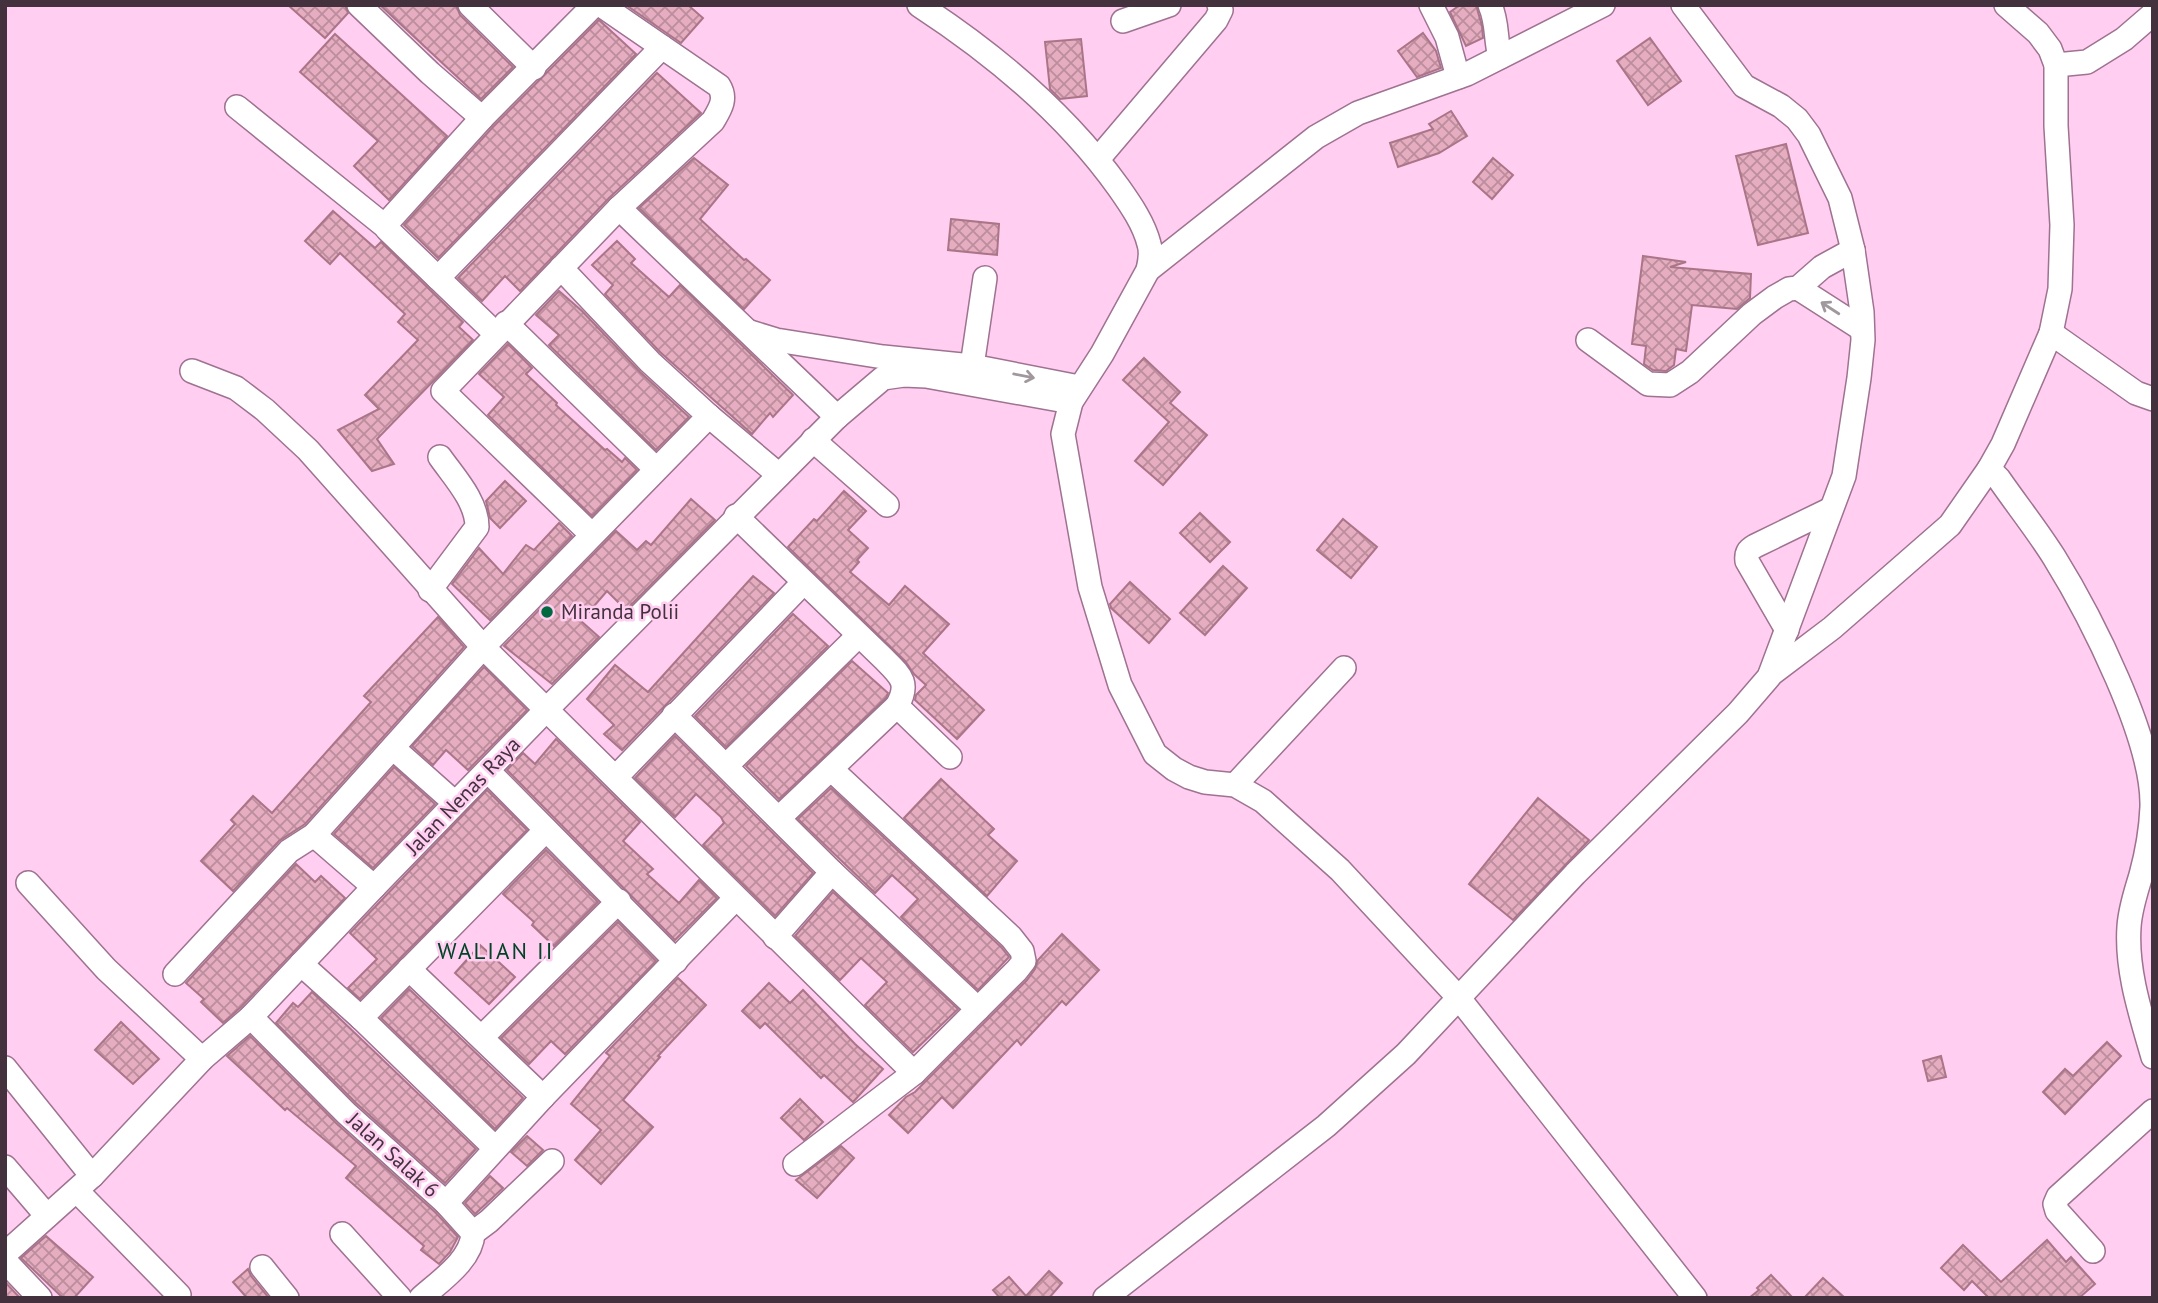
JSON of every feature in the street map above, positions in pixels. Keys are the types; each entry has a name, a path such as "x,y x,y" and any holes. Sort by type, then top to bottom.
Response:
{"street":[{"path":"359,5 482,118"},
{"path":"470,5 534,68"},
{"path":"386,227 482,118 594,5"},
{"path":"591,534 443,391 619,208 713,121 721,106 722,92 719,86 601,5"},
{"path":"919,5 955,29 1037,96 1098,159 1133,208 1150,244 1151,257 1147,270 1115,331 1075,394 1063,434 1090,587 1120,685 1154,754 1189,777 1205,782 1235,785 1272,809 1340,870 1458,997 1695,1298"},
{"path":"1123,21 1169,5"},
{"path":"1098,159 1216,20 1221,10 1219,5"},
{"path":"1431,5 1447,37 1458,76"},
{"path":"1490,5 1497,21 1495,39 1500,57"},
{"path":"1147,270 1336,124 1358,113 1458,76 1603,5"},
{"path":"1683,5 1744,86 1782,107 1797,119 1809,135 1840,198 1853,250 1862,312 1863,340 1853,428 1844,476 1829,510 1769,677"},
{"path":"1105,1298 1326,1126 1406,1054 1575,874 1738,713 1769,677 1832,628 1950,525 2003,444 2051,333 2060,289 2062,225 2056,126 2056,65 2050,49 2038,33 2006,5"},
{"path":"2056,65 2087,62 2124,39 2153,14"},
{"path":"438,278 662,47"},
{"path":"237,107 386,227 438,278 501,328 656,469"},
{"path":"619,208 837,417"},
{"path":"1588,340 1648,384 1670,386 1690,372 1774,296 1798,288 1822,267 1853,250"},
{"path":"561,268 650,362 779,475"},
{"path":"972,366 985,278"},
{"path":"1798,288 1862,329"},
{"path":"750,332 904,375 1075,394"},
{"path":"2051,333 2136,393 2153,399"},
{"path":"883,367 972,366 1075,394"},
{"name":"Jalan Nenas Raya","path":"5,1254 84,1183 202,1059 251,1017 455,803 489,772 547,709 837,417 883,367"},
{"path":"192,371 236,388 265,410 308,450 483,647 914,1073"},
{"path":"175,974 289,851 314,835 483,647 709,416"},
{"path":"813,440 887,505"},
{"path":"430,590 477,527 469,499 440,457"},
{"path":"1989,469 1999,479 2054,558 2076,597 2111,666 2141,741 2152,805 2148,844 2129,927 2130,968 2153,1057"},
{"path":"1787,630 1747,561 1748,550 1829,510"},
{"path":"736,516 896,671 904,683 904,692 897,706 779,818"},
{"path":"616,777 803,583"},
{"path":"726,766 858,636"},
{"path":"1235,785 1344,668"},
{"path":"897,706 950,757"},
{"path":"674,715 832,872 978,1009"},
{"path":"393,748 455,803"},
{"path":"794,1164 914,1073 1024,961 1022,951 1011,937 831,769"},
{"path":"489,772 676,961"},
{"path":"361,1018 546,830"},
{"path":"314,835 374,887"},
{"path":"775,937 832,872"},
{"path":"28,883 106,969 202,1059"},
{"path":"446,1203 542,1097 736,898"},
{"path":"482,1037 619,901"},
{"path":"301,964 361,1018 495,1148"},
{"path":"409,969 542,1097"},
{"name":"Jalan Salak 6","path":"251,1017 346,1113 446,1203 473,1233"},
{"path":"5,1068 84,1183 179,1294"},
{"path":"2093,1251 2057,1211 2058,1197 2153,1111"},
{"path":"421,1298 464,1256 473,1241 473,1233 552,1160"},
{"path":"5,1167 47,1216"},
{"path":"342,1234 400,1298"},
{"path":"5,1261 40,1298"},
{"path":"262,1267 287,1298"}],"building":[{"path":"288,5 345,5 348,13 325,38"},
{"path":"380,5 456,5 460,15 513,67 481,99"},
{"path":"626,5 688,5 703,18 681,43"},
{"path":"1460,5 1476,5 1482,26 1483,38 1466,46 1450,12"},
{"path":"599,20 636,54 438,258 404,225 492,128"},
{"path":"1423,33 1436,51 1441,68 1417,77 1398,51"},
{"path":"335,34 447,136 389,200 354,166 378,141 300,72"},
{"path":"1650,38 1681,81 1648,105 1617,61"},
{"path":"1081,39 1087,96 1060,99 1050,89 1045,42"},
{"path":"657,73 701,113 609,198 520,291 505,276 482,301 458,278"},
{"path":"1451,111 1467,136 1439,153 1398,167 1390,143 1433,129 1429,124"},
{"path":"1786,144 1808,233 1758,245 1736,156"},
{"path":"694,158 728,185 700,219 770,280 744,309 639,208"},
{"path":"1493,158 1513,175 1492,199 1473,182"},
{"path":"333,211 375,248 381,242 463,322 459,327 473,340 377,439 394,464 372,471 338,430 379,409 365,395 418,340 398,322 405,314 340,253 330,264 305,241"},
{"path":"951,219 999,224 997,255 948,250"},
{"path":"617,241 635,259 631,263 669,297 680,285 793,395 773,417 770,413 752,434 660,352 605,294 613,285 592,265"},
{"path":"1643,256 1686,262 1670,267 1751,274 1750,298 1737,309 1692,305 1686,351 1676,349 1674,365 1666,371 1653,370 1644,364 1646,346 1632,344"},
{"path":"559,291 689,417 656,450 549,345 559,335 536,315"},
{"path":"508,344 532,368 526,374 557,403 556,405 605,450 622,462 625,458 637,470 592,516 488,415 504,397 479,374"},
{"path":"1144,358 1180,392 1170,403 1207,435 1163,485 1135,461 1169,422 1123,380"},
{"path":"505,481 526,501 500,528 490,518 486,501"},
{"path":"844,491 866,511 848,530 868,548 850,572 889,605 905,586 949,624 923,653 984,710 957,739 915,700 916,695 926,685 905,661 788,547 814,519 817,521"},
{"path":"691,499 715,520 626,610 607,591 581,621 599,637 552,684 504,646 616,531 637,550 646,541 651,545"},
{"path":"1200,513 1230,542 1210,562 1180,533"},
{"path":"1343,519 1377,547 1351,578 1317,550"},
{"path":"559,523 572,536 490,620 452,584 479,548 503,574 526,545 534,550"},
{"path":"1223,566 1247,588 1205,635 1180,613"},
{"path":"753,576 774,593 622,750 604,734 614,725 587,699 615,665 648,692"},
{"path":"1130,582 1170,619 1149,643 1111,608 1110,604"},
{"path":"793,614 828,646 726,747 695,716"},
{"path":"438,617 464,647 305,824 279,841 233,891 201,861 235,824 231,820 253,796 272,813 371,702 364,696"},
{"path":"852,661 888,693 886,698 779,799 746,766"},
{"path":"484,667 527,710 468,770 446,750 433,765 412,746"},
{"path":"675,736 813,873 775,916 703,845 724,823 721,817 696,794 675,817 635,778"},
{"path":"556,739 640,822 623,841 653,869 647,874 679,903 699,880 717,898 675,940 507,770 523,753 535,764"},
{"path":"394,767 435,804 373,868 334,834"},
{"path":"941,779 994,829 988,835 1017,861 987,896 904,818"},
{"path":"831,788 1009,957 978,990 901,917 918,899 892,875 875,893 798,819"},
{"path":"487,790 527,830 360,999 348,988 377,959 350,933"},
{"path":"1538,798 1589,840 1513,920 1469,884"},
{"path":"546,850 598,902 554,946 532,925 534,922 503,894"},
{"path":"296,864 315,882 321,876 345,898 223,1023 201,1002 204,999 186,983"},
{"path":"833,892 958,1009 913,1052 865,1005 887,982 861,958 840,980 795,936"},
{"path":"618,922 656,961 565,1054 551,1041 529,1064 501,1038"},
{"path":"1062,934 1099,970 1066,1005 1062,1001 1021,1045 1017,1040 953,1108 942,1097 908,1133 889,1115 1027,980 1038,960"},
{"path":"480,945 515,977 489,1004 455,973"},
{"path":"678,978 706,1005 658,1056 660,1057 623,1100 653,1127 601,1184 575,1160 601,1130 571,1104 610,1056 606,1053"},
{"path":"769,983 790,1003 803,990 883,1069 853,1102 824,1075 821,1078 765,1023 760,1028 742,1011"},
{"path":"409,989 523,1098 495,1129 381,1018"},
{"path":"312,992 476,1149 445,1183 356,1103 276,1023 293,1003 298,1007"},
{"path":"121,1022 159,1059 133,1084 95,1050"},
{"path":"250,1036 336,1123 436,1213 458,1237 439,1264 421,1250 424,1246 346,1178 356,1166 287,1108 285,1110 227,1056"},
{"path":"2107,1042 2121,1056 2065,1114 2043,1092 2065,1069 2073,1076"},
{"path":"1941,1056 1946,1077 1928,1081 1923,1061"},
{"path":"800,1099 823,1122 804,1140 781,1118"},
{"path":"527,1136 543,1150 527,1166 511,1152"},
{"path":"841,1146 854,1158 817,1198 796,1180"},
{"path":"490,1176 503,1188 475,1214 465,1203"},
{"path":"46,1236 93,1277 74,1298 63,1298 21,1258"},
{"path":"2047,1240 2066,1262 2071,1257 2095,1284 2079,1298 1989,1298 1972,1281 1964,1290 1941,1268 1963,1245 2001,1282"},
{"path":"248,1269 269,1298 247,1298 233,1282"},
{"path":"1049,1271 1062,1283 1049,1298 1000,1298 993,1290 1009,1277 1026,1296"},
{"path":"1771,1275 1793,1298 1749,1298 1759,1290 1757,1288"},
{"path":"1823,1278 1845,1298 1804,1298"},
{"path":"5,1282 20,1298 5,1298"}],"place":[{"name":"Miranda Polii","path":"547,612"}],"district":[{"name":"WALIAN II","path":"496,951"}]}
